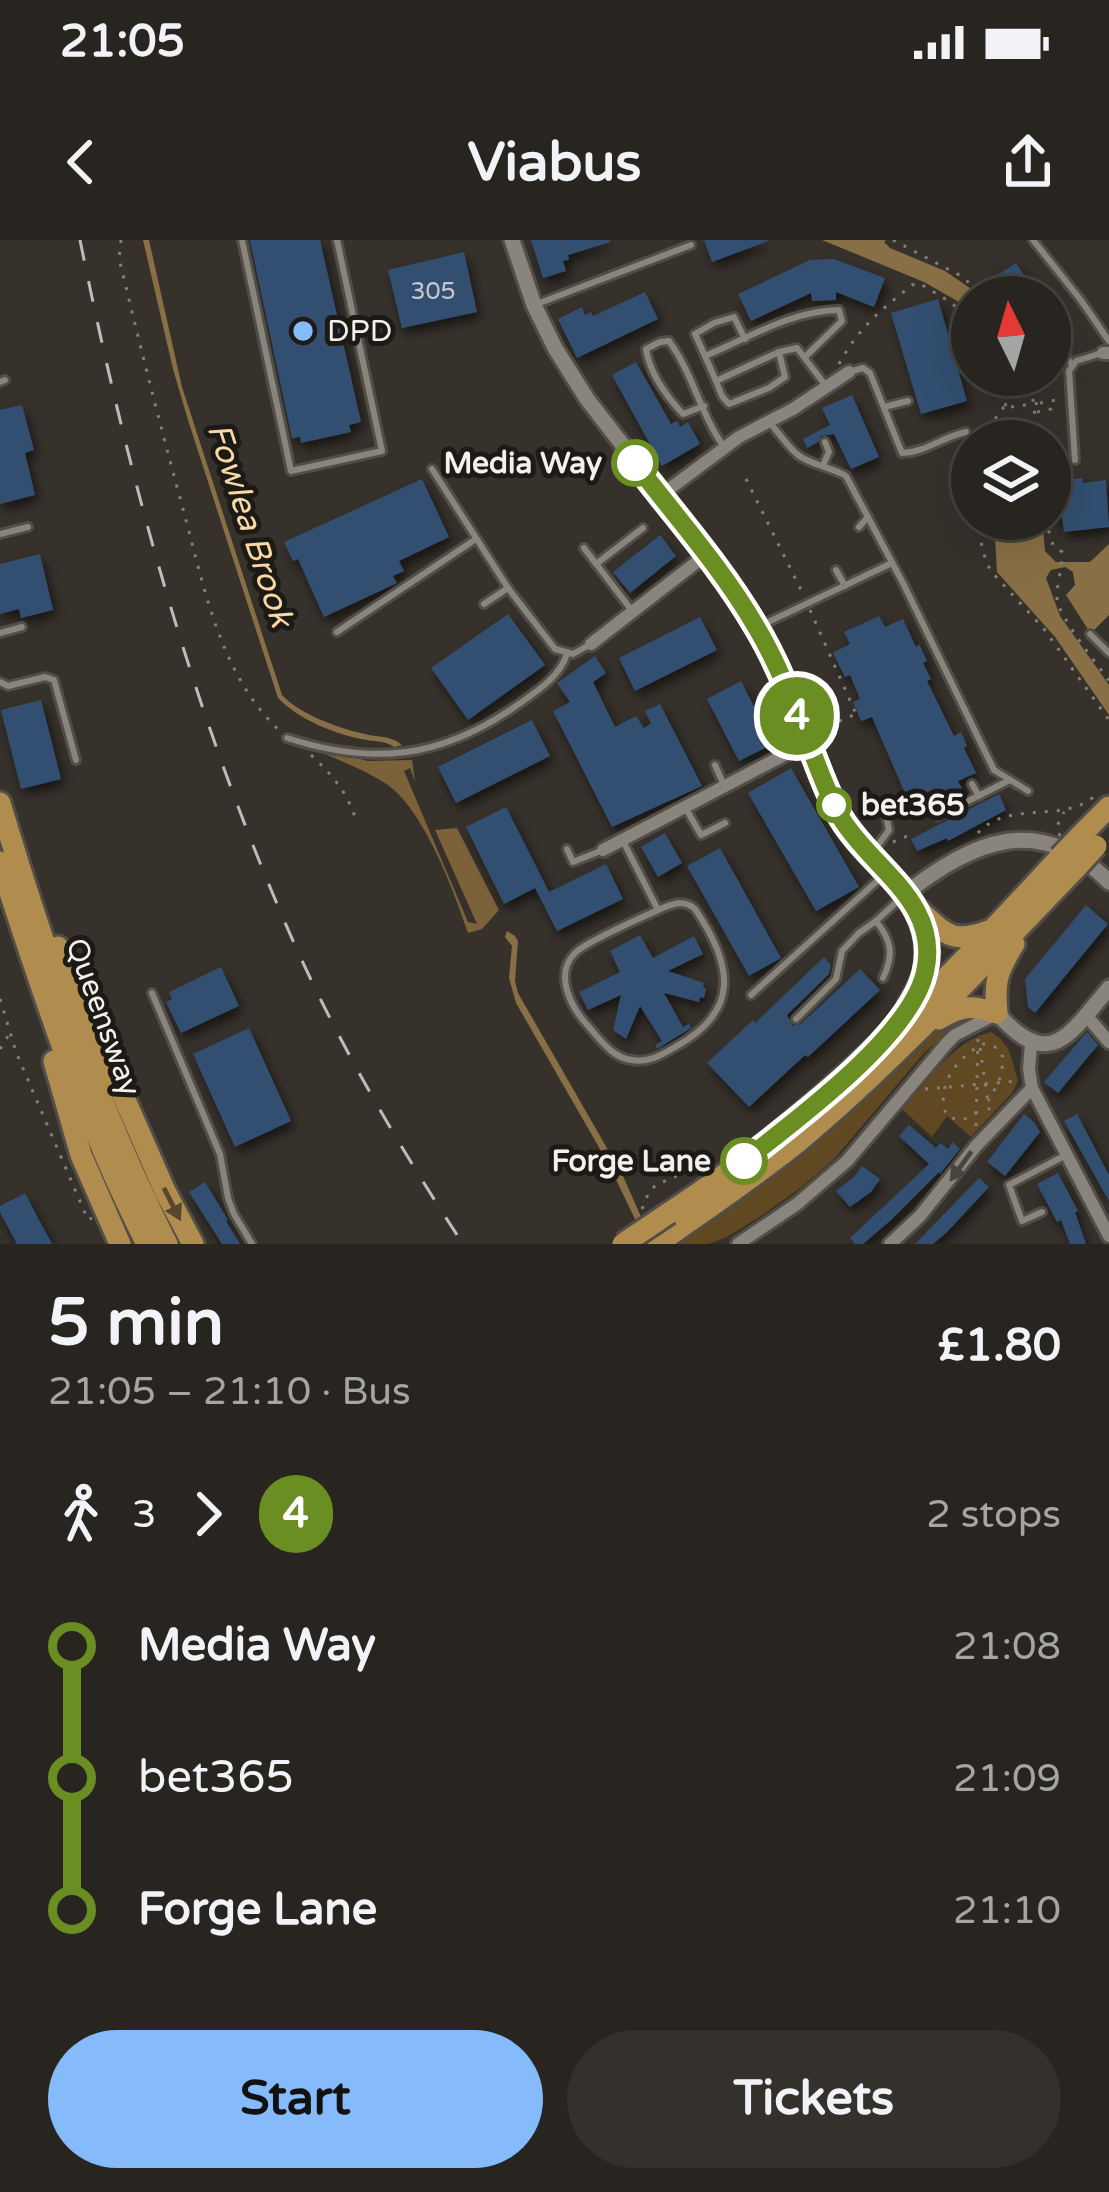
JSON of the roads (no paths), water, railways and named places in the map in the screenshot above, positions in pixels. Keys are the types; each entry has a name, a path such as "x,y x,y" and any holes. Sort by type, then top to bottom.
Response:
{"highway":[{"path":"984,1024 1000,966 1108,798"},
{"name":"Queensway","path":"0,802 4,856 85,1111 147,1244"},
{"path":"656,1244 674,1221 883,1043 1080,846"},
{"path":"4,856 193,1244"},
{"path":"4,856 27,968 81,1155 120,1244"},
{"name":"Queensway","path":"4,856 106,1117 166,1244"},
{"path":"909,899 957,938 995,928"},
{"path":"883,1043 922,984 926,967 923,925 909,899"},
{"path":"623,1244 749,1180 801,1138 915,1035 1041,904"},
{"path":"915,1035 958,1007 977,1006 984,1024"}],"street":[{"path":"512,240 534,305 555,348 587,399 757,627 842,820 909,899 938,868 982,847 1011,840 1060,846 1109,881"},
{"path":"660,496 724,447 846,374"},
{"path":"591,644 707,554"},
{"path":"603,850 808,742"},
{"path":"738,1244 848,1161 955,1035 984,1024 1031,1044 1050,1044 1064,1038 1109,988"},
{"path":"1086,1015 1109,1042"},
{"path":"1031,1044 1030,1084 1109,1236"},
{"path":"890,1244 920,1216 1030,1084"}],"lane":[{"path":"242,240 291,471 382,451 337,240"},
{"path":"1033,240 1080,299 1107,349 1072,365 1068,386 1075,460"},
{"path":"534,305 691,245"},
{"path":"705,356 795,316 839,310 842,321 806,356"},
{"path":"745,339 734,317 695,334 729,404 785,377 779,352"},
{"path":"704,406 683,414 669,399 646,350 669,341 697,388 724,447"},
{"path":"716,381 797,348 826,387"},
{"path":"846,374 863,368 870,373 902,453 934,447 951,436"},
{"path":"884,407 908,400"},
{"path":"770,422 803,459 846,476 994,770 1028,790"},
{"path":"823,466 829,452 825,442"},
{"path":"432,469 508,588 555,649 567,654 591,644"},
{"path":"859,527 868,517"},
{"path":"0,533 28,527"},
{"path":"596,564 643,528"},
{"path":"337,632 476,539"},
{"path":"584,548 634,612"},
{"path":"757,627 892,563"},
{"path":"836,570 845,586"},
{"path":"484,604 508,588"},
{"path":"0,633 22,627"},
{"path":"1090,634 1109,653"},
{"path":"292,740 359,754 409,754 438,746 493,722 531,696 554,677 567,654"},
{"path":"0,682 8,686 45,677 55,680 76,760"},
{"path":"715,765 725,787"},
{"path":"938,816 1011,780"},
{"path":"972,784 979,796"},
{"path":"685,807 701,835 725,823"},
{"path":"871,854 889,830 886,814"},
{"path":"622,840 658,910"},
{"path":"567,849 573,862 603,850"},
{"path":"751,995 888,871"},
{"path":"796,1018 836,980 842,951 909,899"},
{"path":"677,902 695,909 723,964 725,991 713,1019 697,1035 662,1054 634,1061 608,1049 583,1021 566,988 566,968 576,952 658,910 677,902"},
{"path":"876,921 892,953 884,978"},
{"path":"152,993 220,1154 234,1214 252,1244"},
{"path":"1042,1212 1022,1221 1009,1186 1067,1154"}],"railway":[{"path":"80,240 143,509 225,772 331,1021 463,1244"}],"place":[{"name":"DPD","path":"303,331"},
{"name":"Media Way","path":"635,463"},
{"name":"bet365","path":"834,805"},
{"name":"Forge Lane","path":"744,1161"}],"water label":[{"name":"Fowlea Brook","path":"250,525"}]}
